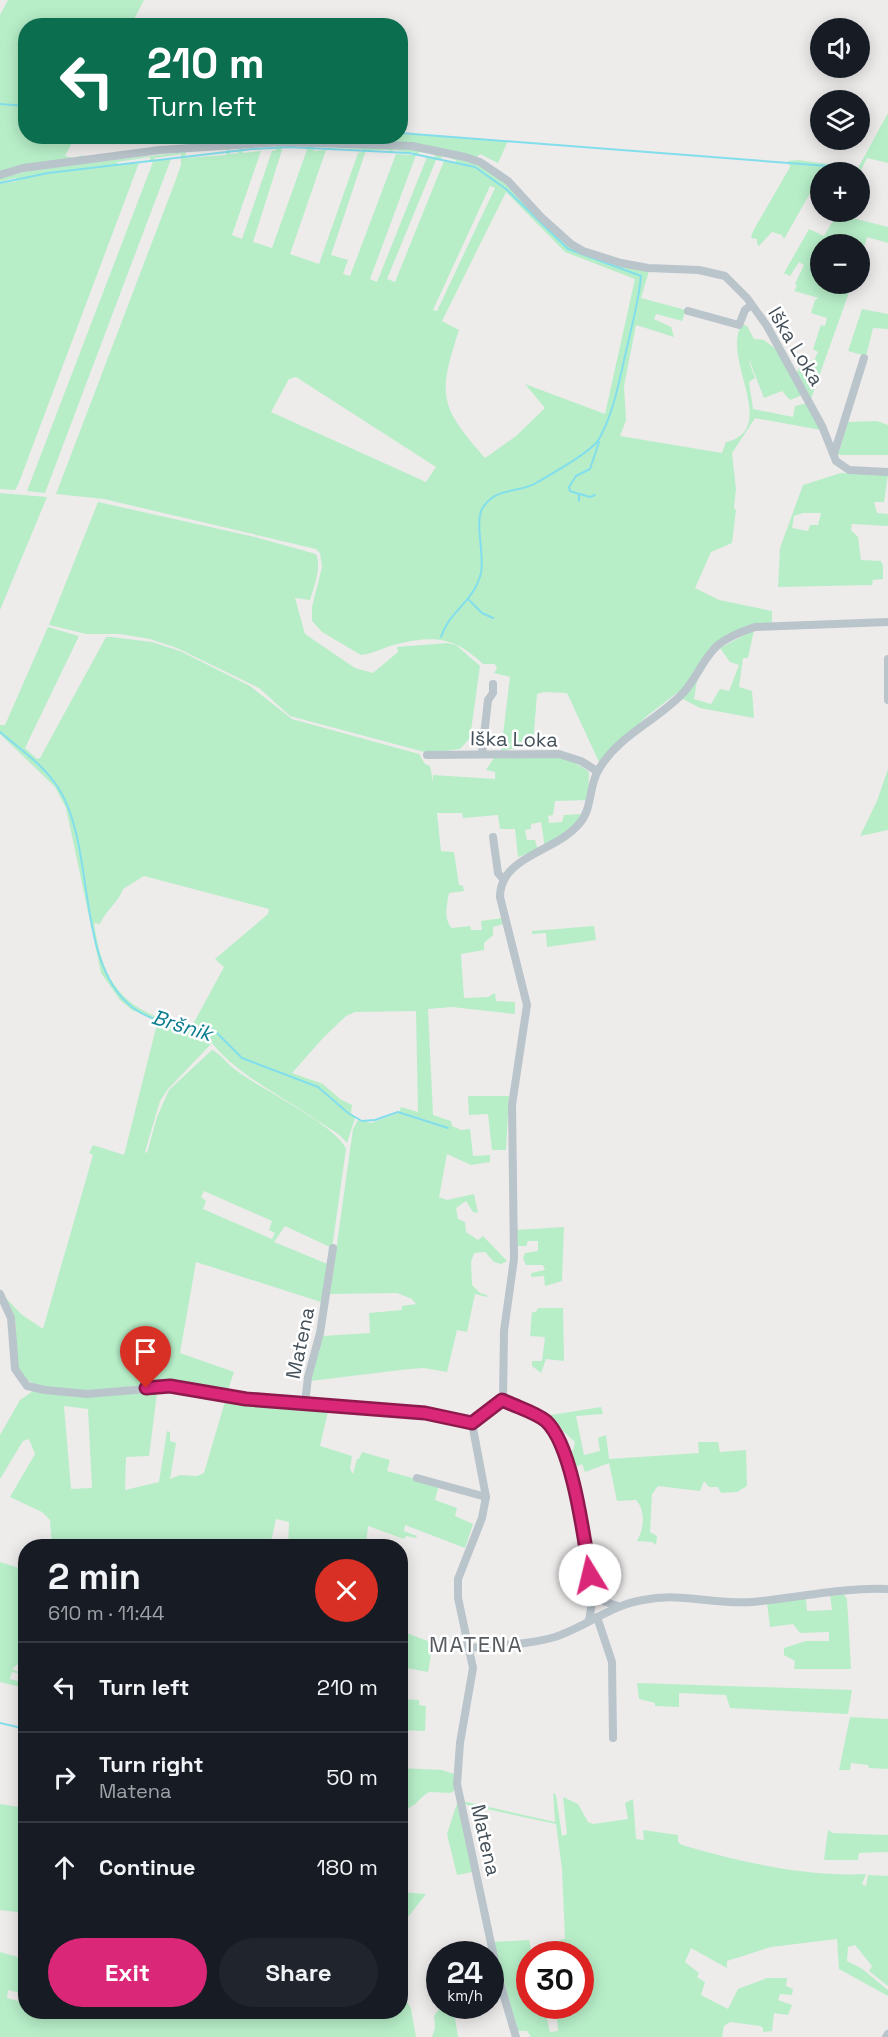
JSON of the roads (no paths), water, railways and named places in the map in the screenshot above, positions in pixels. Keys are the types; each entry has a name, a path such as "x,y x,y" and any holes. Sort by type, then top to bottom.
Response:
{"street":[{"name":"Iška Loka","path":"0,175 23,168 85,162 132,153 254,144"},
{"name":"Iška Loka","path":"346,144 412,146 451,153 480,162 508,181 571,244 597,257 648,268 716,273 725,276 752,304 767,326 807,398 836,461 849,470 888,472"},
{"path":"688,311 739,325 745,310 752,304"},
{"path":"834,454 864,358"},
{"path":"502,1400 504,1331 514,1259 512,1104 527,1005 500,897 503,879 519,862 562,841 581,823 587,813 597,771 636,729 684,693 718,645 742,631 774,625 888,622"},
{"path":"888,659 888,700"},
{"path":"482,754 488,700 494,693 493,684"},
{"name":"Iška Loka","path":"427,755 559,754 581,761 597,771"},
{"path":"494,837 498,873 503,879"},
{"name":"Matena","path":"333,1248 320,1333 308,1377 305,1404 425,1413 472,1423 486,1497 482,1518 458,1580 458,1598 472,1668 471,1687 459,1752 459,1797 498,1976 516,2037"},
{"path":"0,1294 11,1318 15,1369 27,1386 87,1394 170,1386 246,1399 305,1404"},
{"path":"472,1423 502,1400"},
{"path":"502,1400 545,1421 560,1448 574,1482 593,1598 593,1618 612,1662 613,1738"},
{"path":"417,1478 486,1497"},
{"path":"469,1648 536,1641 556,1636 618,1606 668,1596 729,1603 848,1589 888,1589"},
{"path":"593,1598 618,1606"}],"waterway":[{"path":"0,104 18,105"},
{"path":"408,134 810,165"},
{"path":"0,183 48,173 252,149 289,147 409,153 475,167 506,189 568,249 641,276 636,310 617,392 599,439 580,456 551,474 530,486 495,496 484,506 479,519 482,565 478,583 450,620 441,637"},
{"path":"579,501 579,494 570,491 569,487 576,476 590,469 599,442"},
{"path":"580,494 590,497 595,495"},
{"path":"469,600 482,613 493,618"},
{"name":"Bršnik","path":"0,732 39,765 59,789 70,814 78,842 94,934 102,963 114,987 132,1007 145,1015 169,1024 192,1029 214,1030 242,1058 318,1087 348,1113 362,1121 375,1120 398,1112 448,1128"},
{"path":"0,1723 18,1727"}],"district":[{"name":"MATENA","path":"476,1644"}]}
